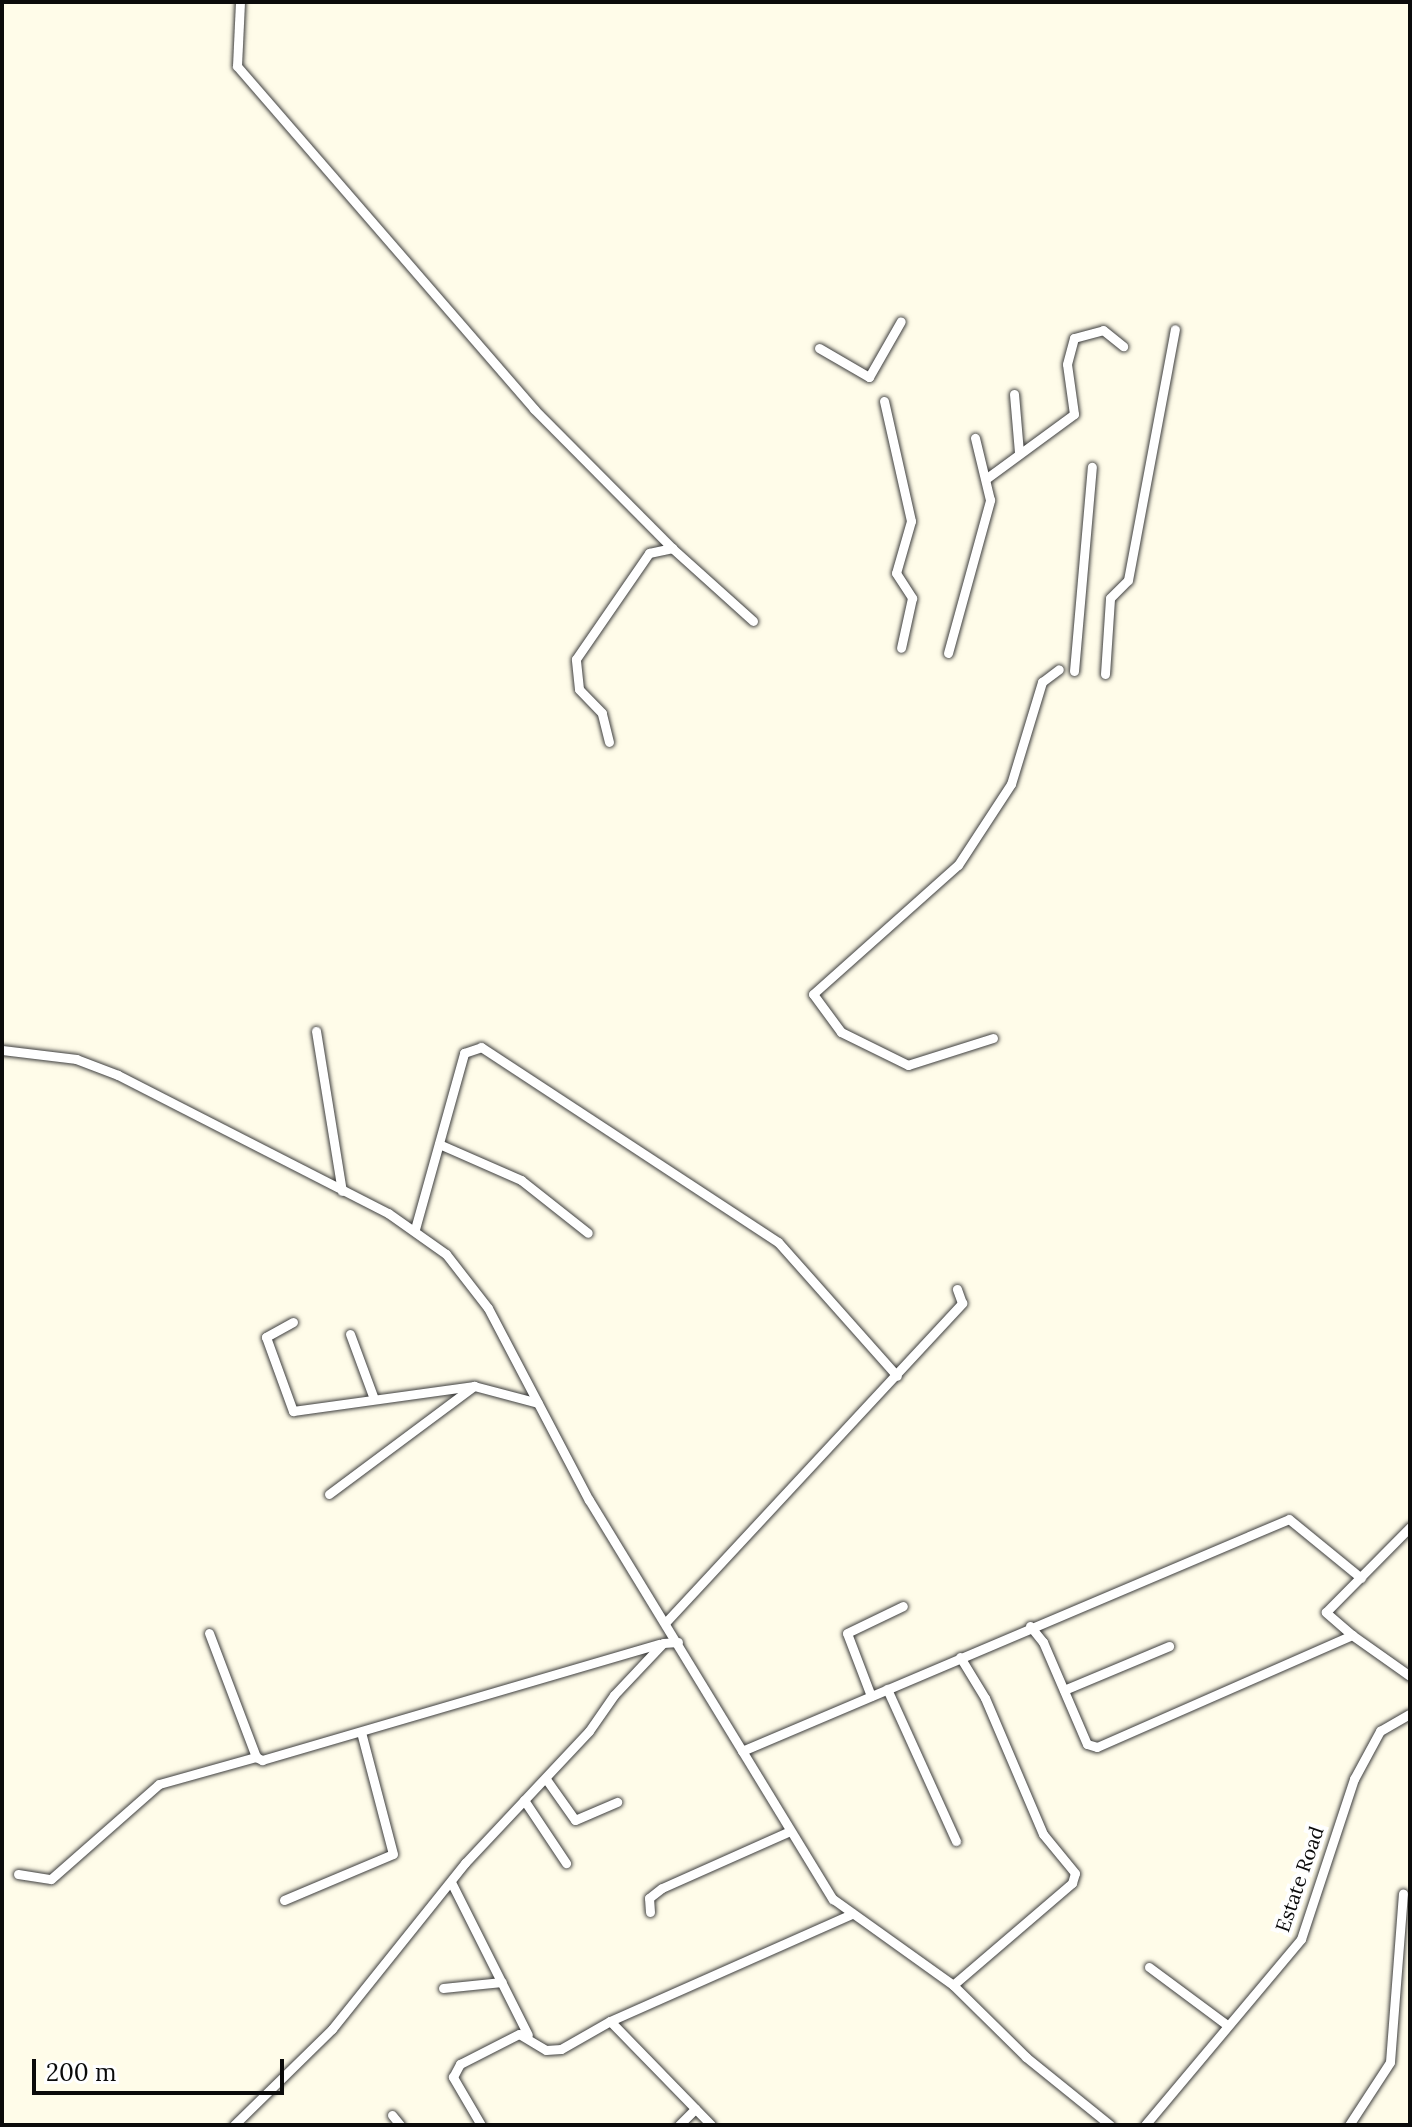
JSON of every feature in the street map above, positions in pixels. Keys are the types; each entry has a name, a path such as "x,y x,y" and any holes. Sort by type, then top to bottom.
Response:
{"street":[{"path":"240,2 237,66 534,409 672,548 753,621"},
{"path":"819,348 869,377 901,321"},
{"path":"1105,674 1110,598 1128,580 1175,329"},
{"path":"987,478 1074,414 1067,364 1074,338 1103,330 1123,346"},
{"path":"1014,394 1019,452"},
{"path":"884,401 911,521 896,573 912,598 901,648"},
{"path":"948,653 989,509 987,478 975,438"},
{"path":"1074,671 1092,467"},
{"path":"609,742 602,713 579,689 576,659 638,565 661,546 672,548"},
{"path":"993,1038 908,1065 841,1032 813,994 958,865 1011,784 1042,682 1059,669"},
{"path":"316,1031 342,1191"},
{"path":"415,1229 464,1053 481,1047 778,1242 897,1376"},
{"path":"2,1050 97,1065 415,1229 472,1284 665,1623 788,1832 833,1899 953,1985 1026,2057 1110,2125"},
{"path":"439,1144 521,1180 588,1233"},
{"path":"665,1623 789,1483 897,1376 962,1303 957,1289"},
{"path":"293,1322 266,1334 288,1407 299,1411 474,1386 538,1403"},
{"path":"350,1334 374,1399"},
{"path":"329,1494 474,1386"},
{"path":"742,1751 1030,1626 1289,1519 1361,1578"},
{"path":"1410,1527 1326,1612 1352,1635 1410,1676"},
{"path":"871,1696 847,1633 903,1606"},
{"path":"1030,1626 1064,1690 1087,1744 1097,1747 1352,1635"},
{"path":"209,1633 256,1757"},
{"path":"18,1874 51,1879 159,1784 256,1757 269,1759 663,1643 678,1642"},
{"path":"234,2125 332,2029 451,1882 546,1779 663,1643"},
{"path":"1064,1690 1169,1646"},
{"path":"953,1985 1072,1883 1075,1873 1043,1834 985,1698 960,1657"},
{"path":"887,1689 956,1841"},
{"name":"Estate Road","path":"1145,2125 1301,1939 1354,1779 1380,1731 1410,1714"},
{"path":"284,1900 393,1854 361,1732"},
{"path":"546,1779 575,1820 617,1802"},
{"path":"524,1800 566,1863"},
{"path":"650,1912 649,1898 662,1888 788,1832"},
{"path":"451,1882 528,2035 552,2052 610,2021 852,1914"},
{"path":"1349,2125 1390,2062 1403,1894"},
{"path":"1149,1967 1227,2025"},
{"path":"443,1988 502,1982"},
{"path":"610,2021 711,2125"},
{"path":"481,2125 454,2069 528,2035"},
{"path":"679,2125 695,2109"},
{"path":"392,2115 400,2125"}]}
